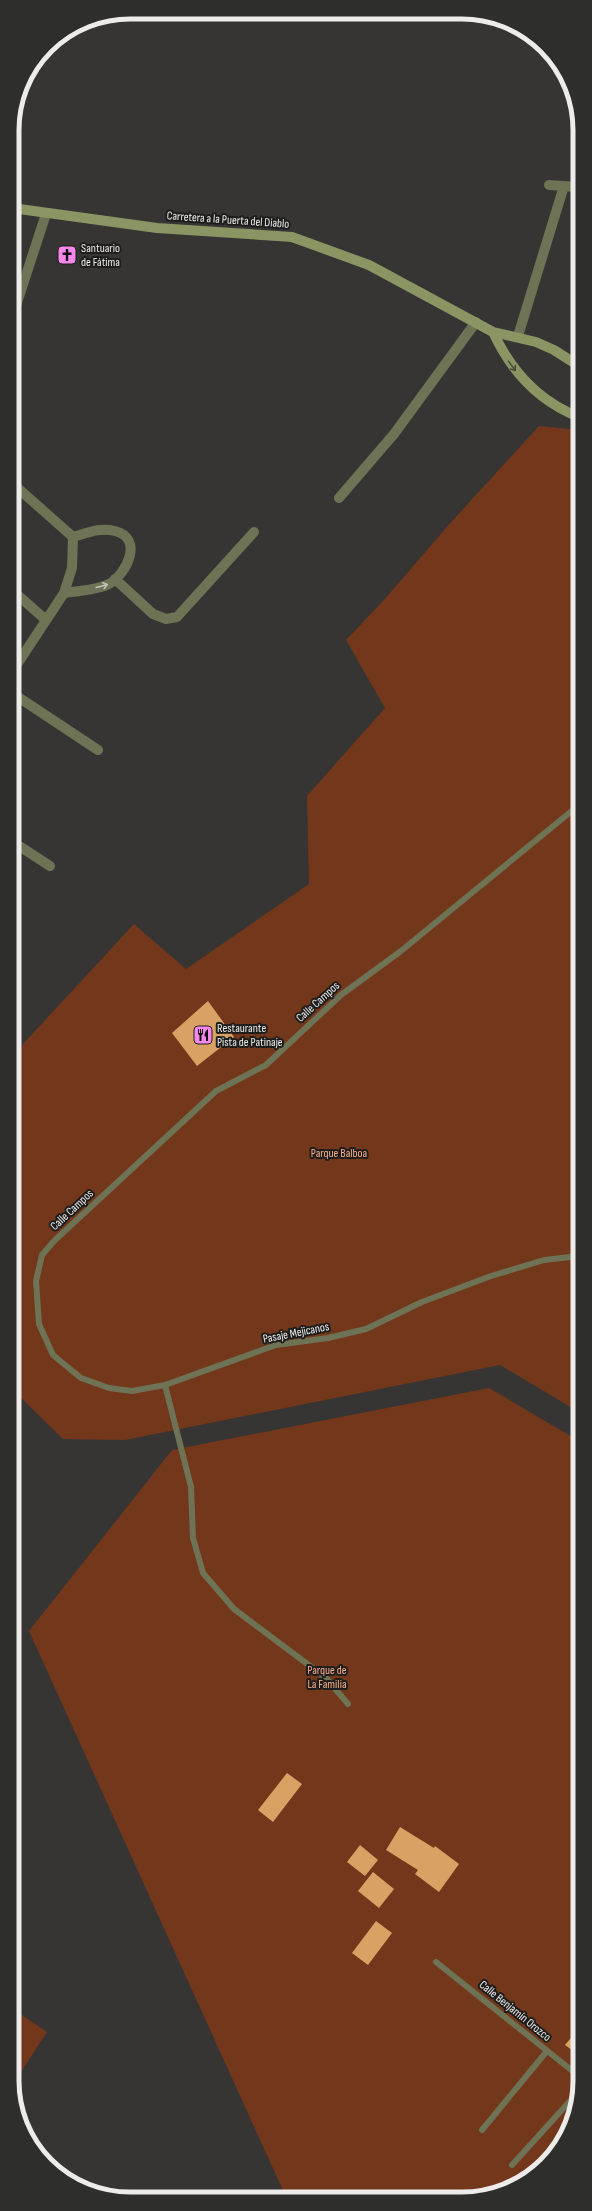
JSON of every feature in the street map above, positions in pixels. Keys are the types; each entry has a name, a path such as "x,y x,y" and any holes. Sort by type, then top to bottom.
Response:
{"main road":[{"name":"Carretera a la Puerta del Diablo","path":"19,209 157,228 292,237 369,265 493,332 518,336 536,342 573,359"},
{"path":"493,332 511,366 524,380 553,404 573,414"}],"street":[{"path":"549,185 573,187"},
{"path":"518,336 564,186"},
{"path":"19,297 46,214"},
{"path":"340,498 394,434 476,322"},
{"path":"19,489 73,537"},
{"path":"64,593 108,584 115,579 130,559 132,551 128,539 117,531 101,529 73,537"},
{"path":"115,579 153,614 166,620 177,617 254,532"},
{"path":"19,661 64,593 72,568 73,537"},
{"path":"19,596 46,620"},
{"path":"19,698 98,750"},
{"path":"19,846 50,866"}],"lane":[{"name":"Calle Campos","path":"39,1324 36,1281 42,1255 54,1241 216,1091 266,1064 341,995 401,951 573,810"},
{"name":"Pasaje Mejicanos","path":"39,1324 53,1355 81,1378 109,1388 132,1391 165,1385 276,1345 328,1338 366,1329 422,1302 491,1276 544,1260 573,1257"},
{"path":"165,1385 191,1487 193,1538 203,1573 234,1609 326,1678 348,1704"},
{"name":"Calle Benjamín Orozco","path":"436,1962 573,2071"},
{"path":"482,2130 547,2051"},
{"path":"512,2165 571,2099"}],"green space":[{"name":"Parque Balboa","path":"539,426 573,429 573,1408 500,1365 125,1440 63,1439 19,1396 19,1052 23,1044 134,924 186,969 309,884 307,796 385,708 346,640 383,601 453,520"},
{"name":"Parque de La Familia","path":"489,1388 573,1437 573,2088 571,2103 565,2124 550,2149 530,2169 505,2184 484,2190 462,2192 284,2192 29,1631 172,1450"},
{"path":"19,2013 47,2032 19,2075"}],"building":[{"name":"Restaurante Pista de Patinaje","path":"208,1001 234,1037 197,1066 172,1033"},
{"path":"287,1773 302,1784 273,1822 258,1810"},
{"path":"400,1827 434,1848 435,1846 459,1864 439,1892 415,1874 418,1870 386,1850"},
{"path":"360,1845 378,1860 365,1876 347,1862"},
{"path":"373,1872 394,1889 379,1908 358,1891"},
{"path":"376,1921 392,1933 368,1965 352,1953"},
{"path":"573,2035 573,2051 565,2045"}],"place":[{"name":"Santuario de Fátima","path":"67,255"},
{"name":"Restaurante Pista de Patinaje","path":"203,1035"}]}
